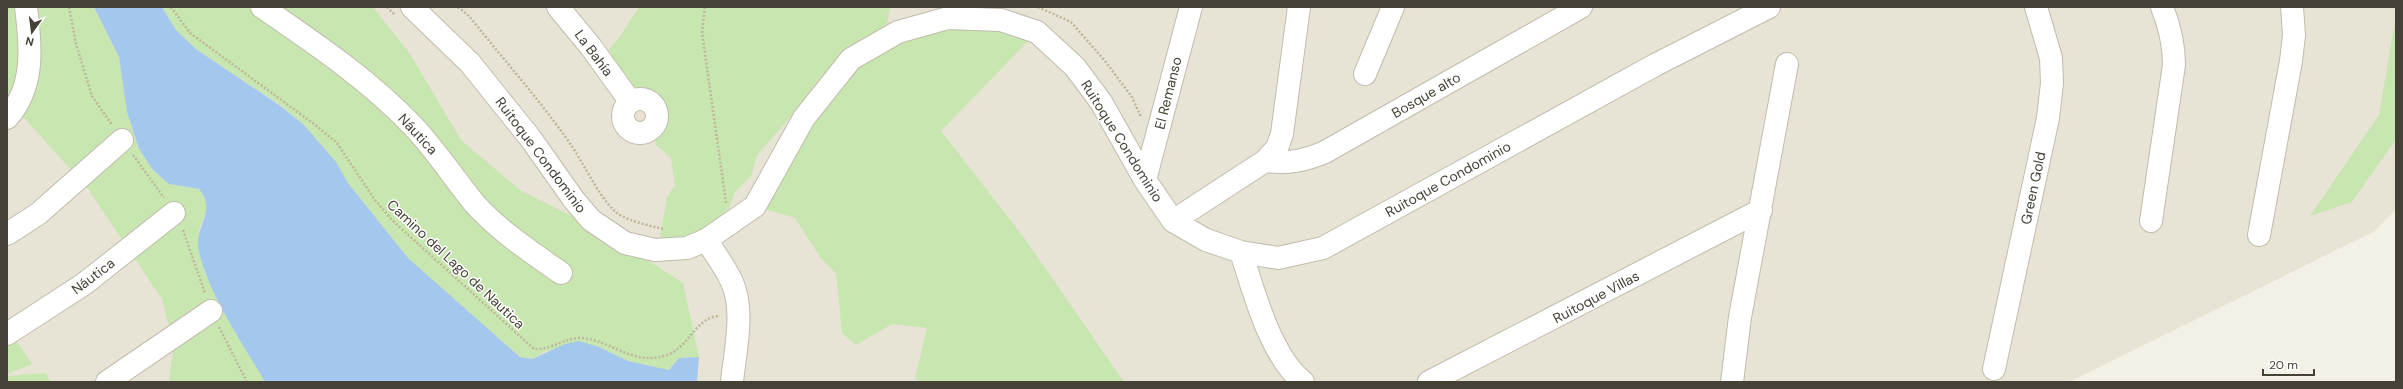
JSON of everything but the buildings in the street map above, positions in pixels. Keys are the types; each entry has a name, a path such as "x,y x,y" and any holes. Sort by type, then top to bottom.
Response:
{"street":[{"path":"7,118 15,109 29,76 31,41 26,7"},
{"name":"Náutica","path":"262,7 321,47 365,81 412,125 475,203 509,236 561,273"},
{"name":"La Bahía","path":"558,7 591,47 630,101"},
{"name":"El Remanso","path":"1145,180 1190,7"},
{"path":"1173,221 1265,161 1277,148 1282,134 1299,7"},
{"path":"1365,74 1393,7"},
{"name":"Bosque alto","path":"1265,161 1286,163 1306,160 1325,152 1581,7"},
{"name":"Ruitoque Condominio","path":"405,12 470,63 531,140 574,200 591,220 625,243 655,250 687,248 706,240 755,206 804,118 851,59 898,32 948,18 1001,20 1037,32 1075,67 1101,102 1145,180 1173,221 1206,240 1241,252 1278,258 1323,248 1655,65 1769,7"},
{"name":"Green Gold","path":"1994,369 2048,118 2051,58 2036,7"},
{"path":"2151,221 2174,65 2174,49 2170,28 2162,7"},
{"path":"2259,235 2291,61 2294,35 2292,7"},
{"path":"1732,382 1740,317 1787,64"},
{"path":"7,234 38,214 122,140"},
{"name":"Ruitoque Villas","path":"1429,382 1761,210"},
{"name":"Náutica","path":"7,334 84,284 174,213"},
{"path":"706,240 732,282 738,316 732,382"},
{"path":"1241,252 1258,304 1281,355 1304,382"},
{"path":"107,382 211,310"}],"path":[{"path":"69,7 76,44 92,96 182,226 211,310 247,382"},
{"name":"Camino del Lago de Nautica","path":"171,7 190,33 314,124 337,143 375,200 393,221 534,349 545,350 582,338 595,340 631,356 644,358 658,357 674,352 703,322 717,316 738,316"},
{"path":"387,7 405,12"},
{"path":"458,7 469,16 572,145 595,184 617,212 643,224 665,229"},
{"path":"705,7 702,32 728,211"},
{"path":"1038,7 1071,22 1105,61 1132,97 1142,118"}],"shaded area":[{"path":"7,7 2396,7 2396,209 2375,231 2069,382 7,382"}],"green space":[{"path":"7,7 94,7 119,57 127,112 139,149 153,170 169,184 199,189 207,198 207,210 199,230 205,274 265,382 172,382 169,379 174,345 162,299 86,186 15,108 7,104"},
{"path":"162,7 373,7 410,54 461,140 520,190 607,234 683,283 699,357 679,358 669,370 628,361 599,347 545,351 532,359 520,357 408,258 348,183 336,162 304,125 282,106 196,49 176,30"},
{"path":"639,7 890,8 887,24 820,78 787,121 757,155 751,176 735,192 729,208 721,215 715,229 673,243 660,237 667,197 675,185 671,158 656,145 648,104 618,76 609,49 619,38"},
{"path":"2396,15 2396,139 2352,202 2310,216 2379,115"},
{"path":"948,18 1037,32 941,131 1025,239 1124,382 922,382 915,379 927,328 892,324 856,345 842,333 836,273 820,257 795,218 755,206 851,59"},
{"path":"7,327 32,364 7,374"},
{"path":"45,373 51,382 7,382 7,376"}],"water":[{"path":"94,7 162,7 176,30 196,49 282,107 304,125 336,162 348,183 408,258 520,357 532,359 565,344 579,341 599,347 628,361 669,370 679,358 699,357 697,382 265,382 228,319 204,269 198,243 199,234 206,212 204,197 199,189 169,184 153,170 139,149 127,112 119,57"}]}
